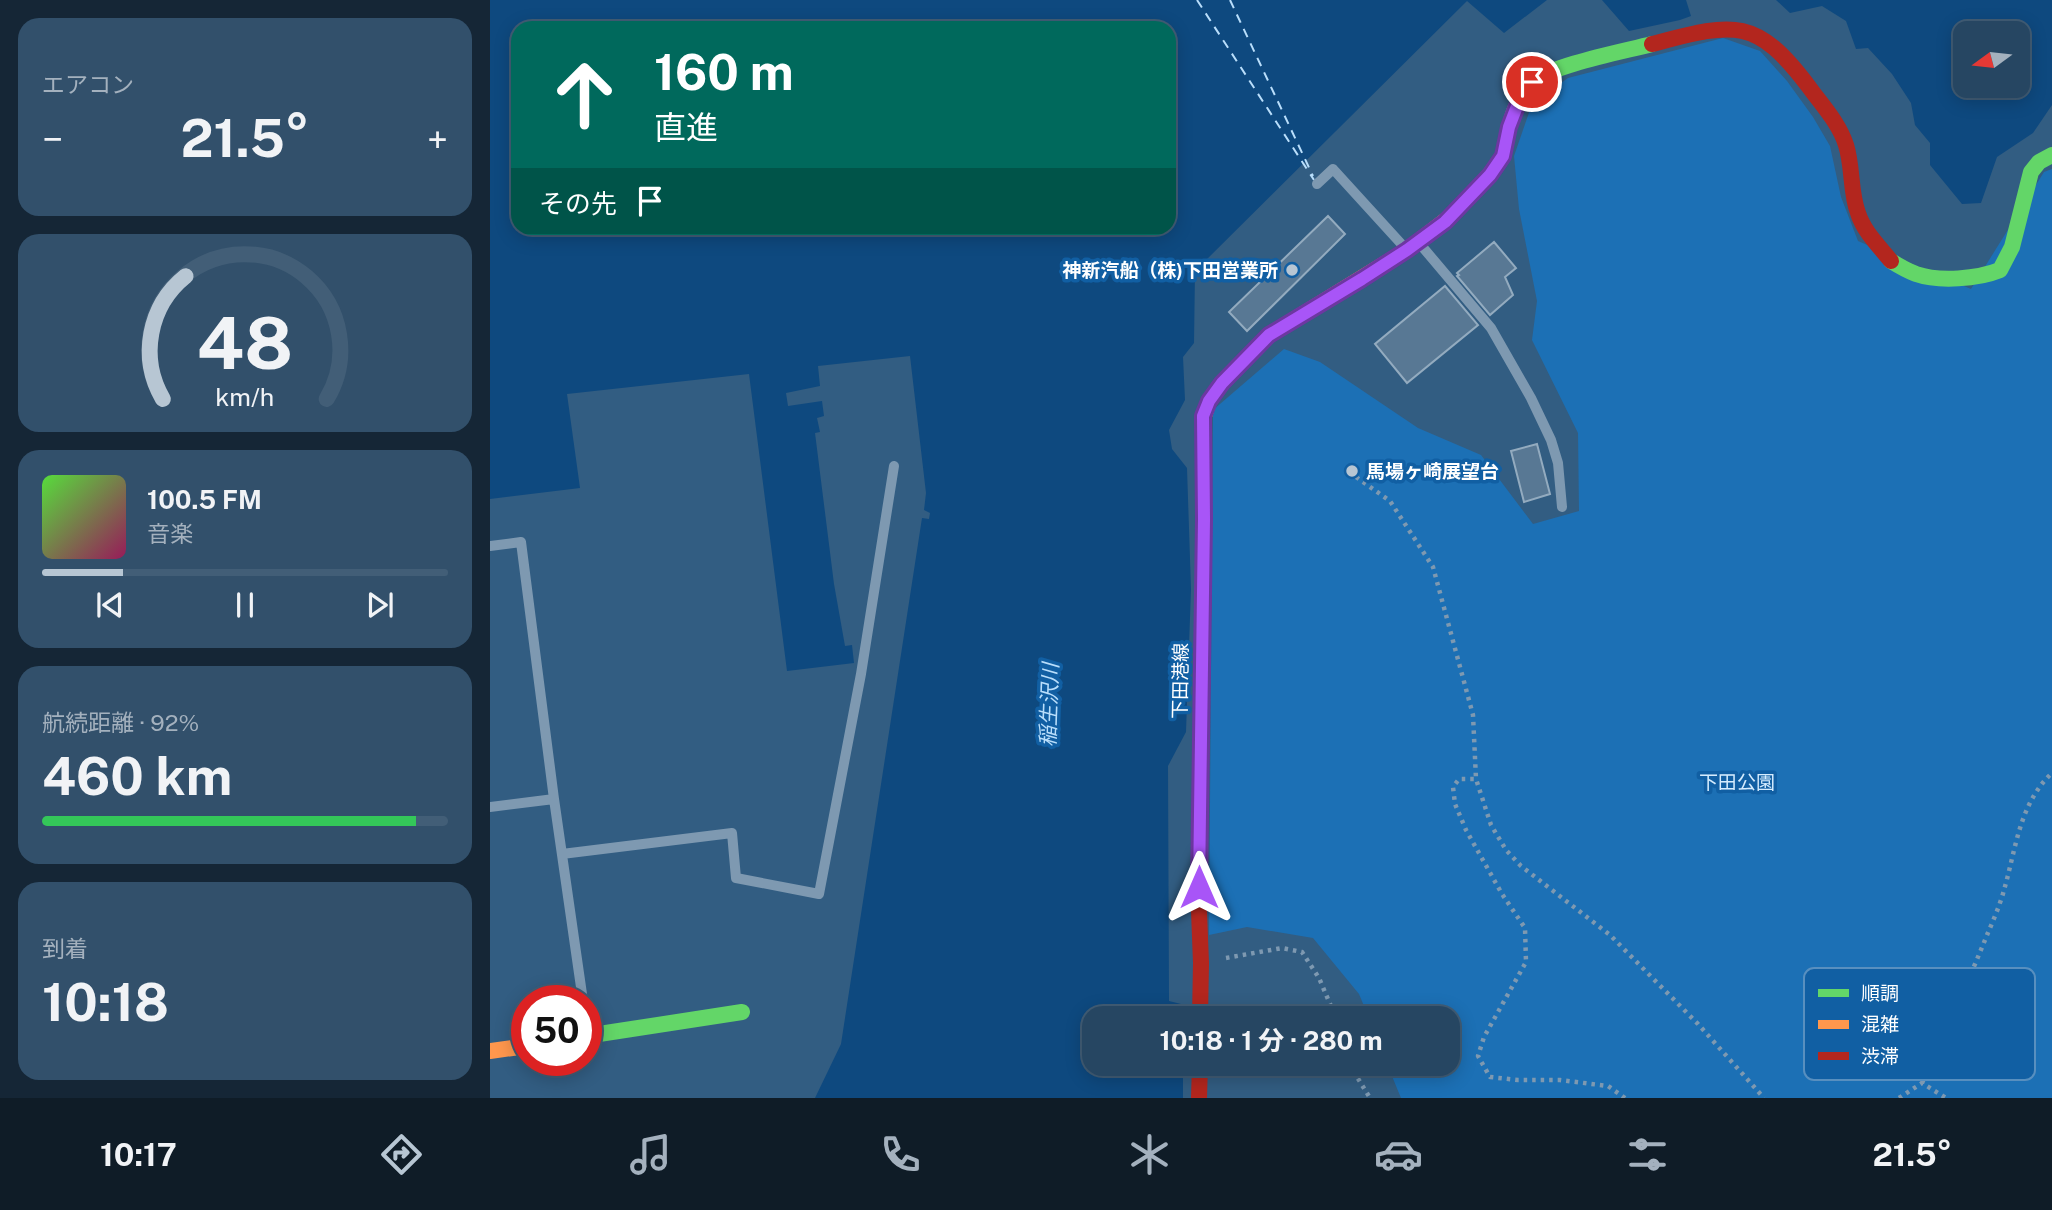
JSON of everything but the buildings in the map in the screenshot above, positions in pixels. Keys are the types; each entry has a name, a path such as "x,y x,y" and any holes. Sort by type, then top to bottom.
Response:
{"street":[{"name":"下田港線","path":"1200,1006 1203,416 1209,401 1222,383 1269,335 1412,246 1445,222 1490,175 1503,156 1509,127 1519,101 1532,82 1542,75 1707,30 1735,29 1752,33 1766,40 1791,63 1840,129 1847,147 1857,212 1866,231 1892,262 1916,274 1936,278 1964,278 1985,276 2000,270 2012,247 2031,172 2039,162 2052,155"},
{"path":"602,1031 742,1012"},
{"path":"490,1051 511,1048"},
{"path":"1199,1076 1199,1098"}],"lane":[{"path":"1317,184 1333,169 1491,328 1531,398 1551,440 1558,463 1562,507"},
{"path":"562,854 732,833 736,878 819,894 861,674 894,466"},
{"path":"490,546 521,542 581,985"},
{"path":"490,807 554,799"}],"path":[{"path":"1356,477 1391,501 1433,567 1473,715 1476,779 1491,825 1506,850 1521,866 1610,935 1698,1024 1764,1098"},
{"path":"1973,968 2004,892 2018,831 2030,801 2043,781 2052,773"},
{"path":"1476,779 1459,779 1453,787 1455,804 1466,830 1502,894 1525,928 1526,962 1484,1037 1478,1056 1490,1077 1560,1080 1608,1086 1625,1098"},
{"path":"1201,962 1282,948 1302,952 1319,978 1331,1006"},
{"path":"1356,1076 1370,1098"},
{"path":"1899,1098 1923,1080"},
{"path":"1922,1083 1946,1098"}],"green space":[{"name":"下田公園","path":"1723,38 1760,51 1787,81 1830,146 1841,197 1858,241 1971,289 2044,172 2052,169 2052,1098 1401,1098 1392,1076 1460,1076 1460,1006 1364,1006 1359,994 1313,938 1247,927 1209,935 1213,410 1284,349 1320,362 1418,428 1481,455 1533,524 1579,511 1578,433 1532,340 1537,301 1519,209 1514,156 1532,104 1568,78"}],"water":[{"name":"稲生沢川","path":"490,0 1547,0 1504,33 1467,1 1195,271 1194,343 1183,357 1185,400 1169,430 1172,449 1187,468 1191,589 1186,732 1168,766 1169,1001 1185,1006 1082,1006 1082,1076 1183,1076 1183,1098 815,1098 841,1044 922,518 929,519 930,513 924,510 926,493 910,356 818,366 820,386 786,393 788,406 822,401 824,416 817,418 820,432 815,433 834,584 845,646 852,645 854,663 787,671 749,374 567,394 580,488 490,499"},
{"path":"1602,0 1686,0 1691,16 1629,31"},
{"path":"1776,0 2052,0 2052,105 2033,133 1997,157 1981,203 1962,204 1930,165 1930,143 1915,125 1911,103 1892,74 1868,48 1856,49 1846,21 1822,6 1790,13"}],"ferry route":[{"path":"1197,0 1314,180"},
{"path":"1230,0 1313,176"}],"traffic: fast":[{"path":"1451,216 1484,182 1501,159 1515,109 1525,90 1534,81 1556,69 1652,44"},
{"path":"1891,261 1916,274 1947,279 2000,270 2012,247 2031,172 2039,162 2052,155"},
{"path":"602,1034 742,1012"}],"traffic: slow":[{"path":"1204,549 1204,416 1209,401 1222,383 1269,335 1407,250 1451,216"},
{"path":"490,1051 511,1048"}],"traffic: jam":[{"path":"1652,44 1723,29 1757,36 1773,47 1809,87 1839,129 1848,153 1855,205 1872,239 1891,261"},
{"path":"1200,1006 1204,549"},
{"path":"1199,1098 1200,1076"}],"place":[{"name":"神新汽船（株)下田営業所","path":"1292,270"},
{"name":"馬場ヶ崎展望台","path":"1352,471"}],"route":[{"path":"1199,887 1203,416 1209,401 1222,383 1269,335 1362,279 1445,222 1490,175 1503,156 1509,127 1519,101 1532,82"}]}
